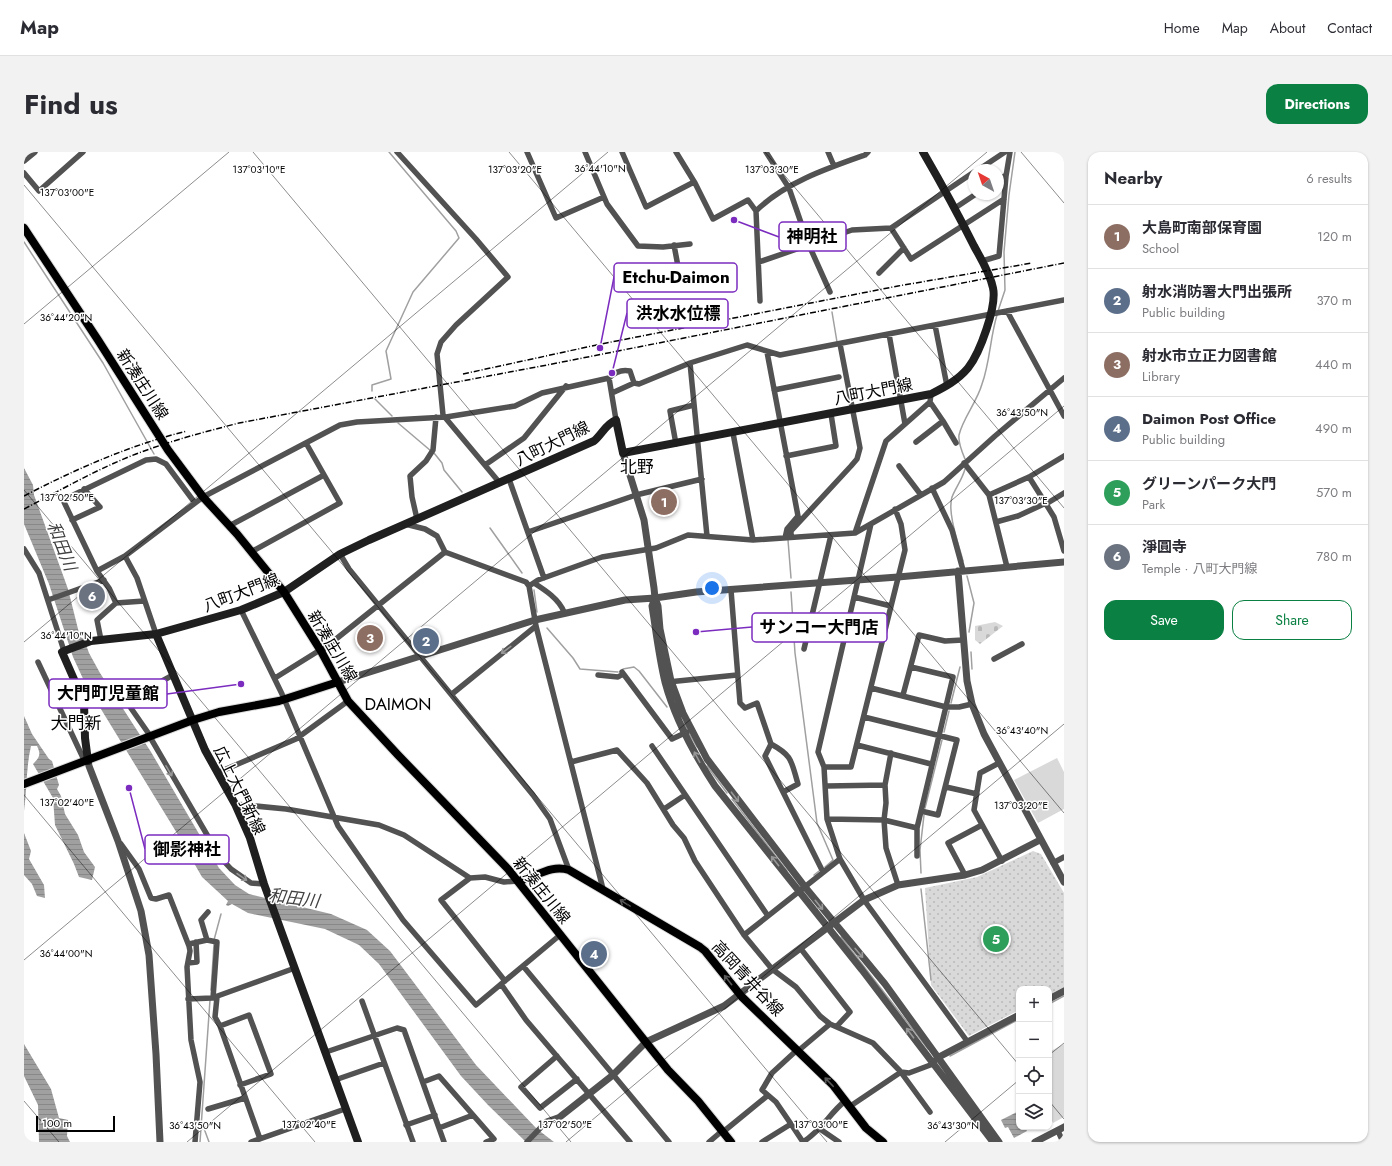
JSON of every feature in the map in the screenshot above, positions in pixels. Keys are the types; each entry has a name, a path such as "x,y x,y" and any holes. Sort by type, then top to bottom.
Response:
{"main road":[{"name":"八町大門線","path":"624,453 900,400 930,398 969,367 983,339 995,300 993,288 982,261 964,225 923,152"},
{"name":"新湊庄川線","path":"24,228 102,346 168,450 203,497 252,552 284,592 348,701 519,881 560,935 668,1070 698,1100 731,1142"},
{"name":"八町大門線","path":"64,650 91,641 156,634 241,610 284,592 340,554 404,524 594,441 603,432 608,423 616,420"},
{"path":"616,420 624,453"},
{"name":"広上大門新線","path":"156,634 217,773 235,804 250,838 345,1109 358,1142"},
{"path":"64,650 62,652 84,702 84,762"},
{"path":"24,784 193,720 219,712 283,700 338,682"},
{"name":"高岡青井谷線","path":"519,881 551,868 561,867 569,870 705,951 740,994 833,1085 866,1128 882,1142"}],"street":[{"path":"24,162 35,152"},
{"path":"24,173 39,191 83,152"},
{"path":"397,152 476,239 508,278 456,325 441,342 437,354 443,415 499,482"},
{"path":"527,152 556,218 604,197"},
{"path":"585,152 607,204 638,246 674,246 690,244"},
{"path":"622,152 646,207 694,182"},
{"path":"676,152 694,182 713,219 748,200 756,211 760,301"},
{"path":"766,152 789,188 810,246 830,292"},
{"path":"828,152 834,166"},
{"path":"756,211 808,176 865,155 868,152"},
{"path":"987,164 1005,152"},
{"path":"1004,199 1010,152"},
{"path":"759,262 810,246 852,230 891,228 968,176"},
{"path":"955,208 968,199"},
{"path":"891,228 911,259 1002,200"},
{"path":"982,261 999,256 1004,200"},
{"path":"674,246 680,277"},
{"path":"879,273 904,248"},
{"path":"612,393 634,383 639,384 690,363 747,345 780,355 1064,300"},
{"path":"1007,311 1049,391 1064,416"},
{"path":"936,325 947,386"},
{"path":"889,334 905,424"},
{"path":"791,538 791,532 857,459 860,448 840,344"},
{"path":"767,352 798,516 787,529 785,538"},
{"path":"690,363 707,536"},
{"path":"97,571 125,556 203,497 340,425 348,423 446,417 515,406 542,393 566,386 609,378 614,373 624,369 630,370 634,383"},
{"path":"774,390 840,377"},
{"path":"609,378 616,420"},
{"path":"531,585 544,578 602,557 649,549 688,535 754,540 855,533 895,508 944,482 1064,378"},
{"path":"485,465 524,438 566,386"},
{"path":"855,533 886,441 930,398 956,443"},
{"path":"676,444 670,411 694,405"},
{"path":"786,456 836,446 831,414"},
{"path":"417,519 412,497 410,476 426,461 433,450 436,418"},
{"path":"916,442 943,421"},
{"path":"733,433 754,540"},
{"path":"252,552 340,503 306,443"},
{"path":"624,453 644,520 655,598 658,606 668,682 699,762 715,786 885,984 935,1061 993,1142"},
{"path":"989,495 1029,477 1064,456"},
{"path":"116,603 104,580 97,571 63,500 146,460 156,459 166,464 196,503"},
{"path":"964,464 989,495 1007,567"},
{"path":"899,466 921,495"},
{"path":"229,526 324,475"},
{"path":"1029,477 1054,517 1064,551"},
{"path":"509,479 544,578"},
{"path":"528,532 636,495 702,479"},
{"path":"932,488 952,530 960,570 963,640 967,682 977,719 1040,840 1064,882"},
{"path":"72,520 100,507 84,489"},
{"path":"996,522 1018,516 1064,493"},
{"path":"824,767 852,767 905,550 901,524 895,508"},
{"path":"404,524 425,529 436,536 446,552 546,590 564,612"},
{"path":"871,524 818,752 824,767 827,786 827,819 840,859 864,900 968,1041"},
{"path":"804,649 831,535"},
{"path":"24,549 39,573 49,599 64,650"},
{"path":"275,678 320,651 446,552"},
{"path":"340,554 349,568 533,795 550,819 569,870"},
{"path":"125,556 137,578 156,634"},
{"path":"338,682 535,623 564,612 625,600 655,598 696,592 898,577 960,570 1064,562"},
{"path":"49,599 104,580"},
{"path":"531,585 535,623 603,889"},
{"path":"730,590 740,703 745,708 757,703 771,744 786,752 790,758 798,784 783,792"},
{"path":"854,596 891,606"},
{"path":"101,640 97,620 116,603 144,601"},
{"path":"241,610 275,678 283,700 338,826 399,914 476,1005 560,935"},
{"path":"452,694 535,623"},
{"path":"903,695 919,635 946,641 963,640"},
{"path":"994,659 1022,644"},
{"path":"38,662 84,762 89,766 118,841 141,911 149,955 160,1142"},
{"path":"911,667 953,677 916,828 917,856"},
{"path":"598,675 618,677 622,673 672,739 688,731"},
{"path":"174,675 126,701 150,737 220,857 231,869 251,883 266,886"},
{"path":"668,682 738,675"},
{"path":"871,688 946,707 959,707 972,704"},
{"path":"217,773 300,737 348,701"},
{"path":"864,717 957,740 938,815 921,811"},
{"path":"771,744 764,756 823,872"},
{"path":"857,745 931,764"},
{"path":"652,746 768,916"},
{"path":"571,762 617,750 647,783 673,825 684,838 695,861 744,935 772,969 796,987 820,1016 830,1024 873,1043 901,1072 930,1112"},
{"path":"891,753 885,785 886,803 884,820 886,848 898,885"},
{"path":"999,763 980,773 974,810 1002,861"},
{"path":"827,786 885,785"},
{"path":"946,788 977,794"},
{"path":"664,809 685,795"},
{"path":"235,804 258,805 379,825 404,835 470,878"},
{"path":"827,819 884,820 916,828"},
{"path":"965,875 948,843 982,825"},
{"path":"528,1142 542,1126 554,1118 561,1116 613,1075 646,1042 658,1035 703,1017 724,1006 864,900 898,885 965,875 1002,861 1040,840"},
{"path":"118,841 139,869 151,898 156,899 169,895 189,944 188,999 191,1040 200,1082 196,1142"},
{"path":"1053,863 1064,857"},
{"path":"744,935 840,859"},
{"path":"519,881 504,882 486,877 470,878 441,900 503,982 526,1020 630,1142"},
{"path":"802,889 828,928 999,1142"},
{"path":"207,940 201,920 208,912"},
{"path":"189,944 207,940 217,942 212,998 215,1017 220,1026 260,1138"},
{"path":"188,963 197,962 196,942"},
{"path":"801,949 850,1012 837,1026"},
{"path":"523,966 669,1142"},
{"path":"188,999 212,998 295,968"},
{"path":"1052,998 1064,992"},
{"path":"362,1001 412,1142"},
{"path":"220,1026 249,1015 271,1074 240,1085"},
{"path":"830,1024 772,1073 762,1090 767,1096 776,1102 803,1142 820,1129 837,1108 847,1104 901,1072 908,1073 935,1061 968,1041 1016,1017"},
{"path":"326,1052 397,1028 404,1030 444,1142"},
{"path":"557,1056 521,1087 529,1097 540,1108 577,1079"},
{"path":"335,1080 384,1063"},
{"path":"423,1082 439,1076 494,1139 486,1142"},
{"path":"709,1142 767,1096"},
{"path":"208,1109 245,1098"},
{"path":"251,1142 345,1109"},
{"path":"406,1125 435,1115"},
{"path":"439,1128 473,1115"},
{"path":"762,1142 791,1124"},
{"path":"820,1129 838,1142"},
{"path":"1035,1142 1061,1129 1063,1142"}],"green space":[{"path":"995,622 1003,626 980,644 975,640 975,626"},
{"path":"1057,758 1064,772 1064,809 1038,823 1014,780"},
{"path":"1033,851 1041,854 1064,893 1064,987 1052,993 1052,986 1016,986 1016,1012 969,1036 931,985 925,888 977,877"},
{"path":"1064,1044 1064,1117 1053,1123 1052,1121 1052,1050"}],"shaded area":[{"path":"24,468 33,485 34,495 68,589 80,637 84,639 89,653 100,673 151,752 219,868 235,885 249,894 331,914 367,930 390,951 476,1065 537,1129 554,1142 526,1142 488,1105 461,1076 379,964 359,945 325,929 248,913 232,904 228,906 226,905 228,901 202,877 85,683 73,657 49,584 24,524"},
{"path":"24,716 32,734 49,759 52,761 59,785 57,789 61,796 65,814 78,835 84,852 95,867 92,880 79,877 55,825 53,798 33,764 39,755 37,746 31,746 29,754 24,811"},
{"path":"24,833 31,851 29,859 44,885 45,898 37,896 32,884 24,875"},
{"path":"24,1044 51,1089 59,1118 68,1120 67,1136 70,1142 39,1142 38,1105 24,1076"},
{"path":"1016,1112 1016,1130 1027,1131 1014,1138 1008,1127 1005,1128 1001,1120"}],"waterway":[{"path":"372,391 372,385 391,379 386,351 413,292 459,238 456,231 389,152"},
{"path":"998,311 1005,290 1004,252 1009,195 1015,152"},
{"path":"24,242 103,363 154,454"},
{"path":"832,312 837,342"},
{"path":"965,459 960,444 959,435 980,391 985,376 997,315"},
{"path":"375,399 392,416"},
{"path":"398,423 431,451"},
{"path":"434,453 442,463 444,470 462,492"},
{"path":"963,561 952,520 951,504 952,497 965,469"},
{"path":"490,528 522,573"},
{"path":"788,540 791,578"},
{"path":"967,576 974,603 969,632"},
{"path":"534,590 537,612"},
{"path":"791,592 795,653 817,823 833,860 825,867"},
{"path":"547,628 573,658 580,669 618,672"},
{"path":"971,652 972,669"},
{"path":"623,669 634,667 639,671 667,707"},
{"path":"951,703 960,667"},
{"path":"944,732 949,711"},
{"path":"684,722 687,729"},
{"path":"689,733 697,747"},
{"path":"925,808 942,740"},
{"path":"707,766 727,793"},
{"path":"732,799 787,871"},
{"path":"921,873 920,850 924,815"},
{"path":"814,875 819,871"},
{"path":"921,889 931,980"},
{"path":"214,940 221,914"},
{"path":"841,937 928,1049"},
{"path":"211,990 214,944"},
{"path":"1052,1002 1064,996"},
{"path":"200,1142 210,1000"},
{"path":"950,1056 1016,1021"},
{"path":"202,1123 209,1142"}],"railway":[{"path":"463,374 601,344 898,286 1032,263"},
{"path":"24,509 93,473 136,454 200,433 239,423 547,365 1064,263"},
{"path":"24,496 63,476 124,451 145,443 187,431"}],"place":[{"name":"神明社","path":"734,220"},
{"name":"Etchu-Daimon","path":"600,348"},
{"name":"洪水水位標","path":"612,373"},
{"name":"大島町南部保育園","path":"664,502"},
{"name":"淨圓寺","path":"92,596"},
{"name":"サンコー大門店","path":"696,632"},
{"name":"射水市立正力図書館","path":"370,638"},
{"name":"射水消防署大門出張所","path":"426,641"},
{"name":"大門町児童館","path":"241,684"},
{"name":"御影神社","path":"129,788"},
{"name":"グリーンパーク大門","path":"996,939"},
{"name":"Daimon Post Office","path":"594,954"}],"district":[{"name":"北野","path":"637,467"},
{"name":"DAIMON","path":"398,704"},
{"name":"大門新","path":"76,723"}],"water label":[{"name":"和田川","path":"62,546"},
{"name":"和田川","path":"294,898"}]}
